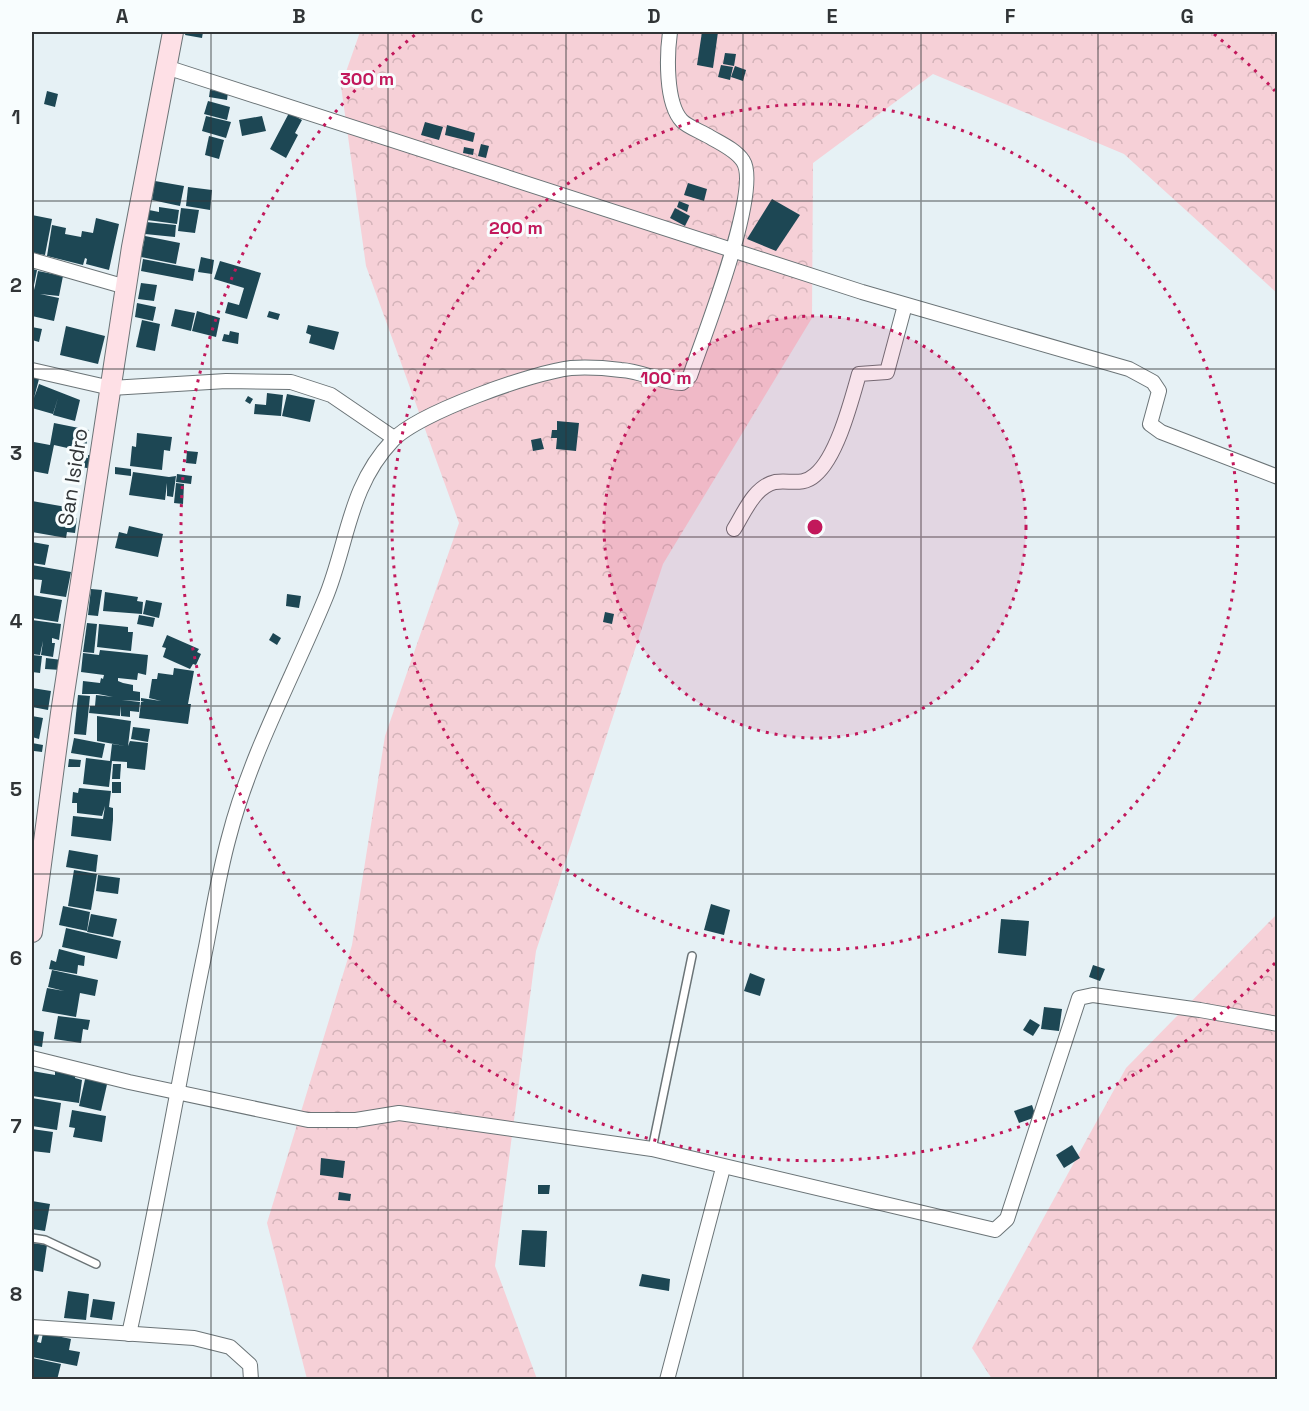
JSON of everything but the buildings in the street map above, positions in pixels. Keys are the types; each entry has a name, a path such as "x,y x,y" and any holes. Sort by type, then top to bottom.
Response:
{"street":[{"name":"San Isidro","path":"32,932 38,833 126,287 173,32"},
{"path":"129,1334 150,1241 176,1092 229,837 243,792 325,600 347,521 364,481 394,438 440,410 537,375 572,368 625,370 667,383 682,384 690,376 733,251 748,185 744,161 726,146 681,120 670,93 667,49 670,32"},
{"path":"166,67 905,305 1129,369 1154,381 1160,391 1150,424 1161,432 1278,477"},
{"path":"32,260 126,287"},
{"path":"734,530 755,495 774,482 805,482 817,474 843,432 860,374 886,372 905,305"},
{"path":"32,370 111,388 226,381 291,382 331,395 394,438"},
{"path":"32,1058 308,1120 356,1120 399,1113 651,1149 723,1168 995,1230 1007,1219 1079,998 1092,995 1200,1010 1278,1024"},
{"path":"667,1380 723,1168"},
{"path":"32,1327 194,1338 230,1347 250,1365 250,1380"}],"lane":[{"path":"651,1149 692,956"},
{"path":"32,1238 45,1240 96,1264"}],"green space":[{"path":"360,32 1277,32 1277,293 1124,154 933,74 813,163 812,318 663,564 536,951 495,1266 537,1379 307,1379 267,1223 352,945 385,736 459,523 366,266 341,86"},
{"path":"1277,914 1277,1379 992,1379 972,1348 1126,1068"}]}
